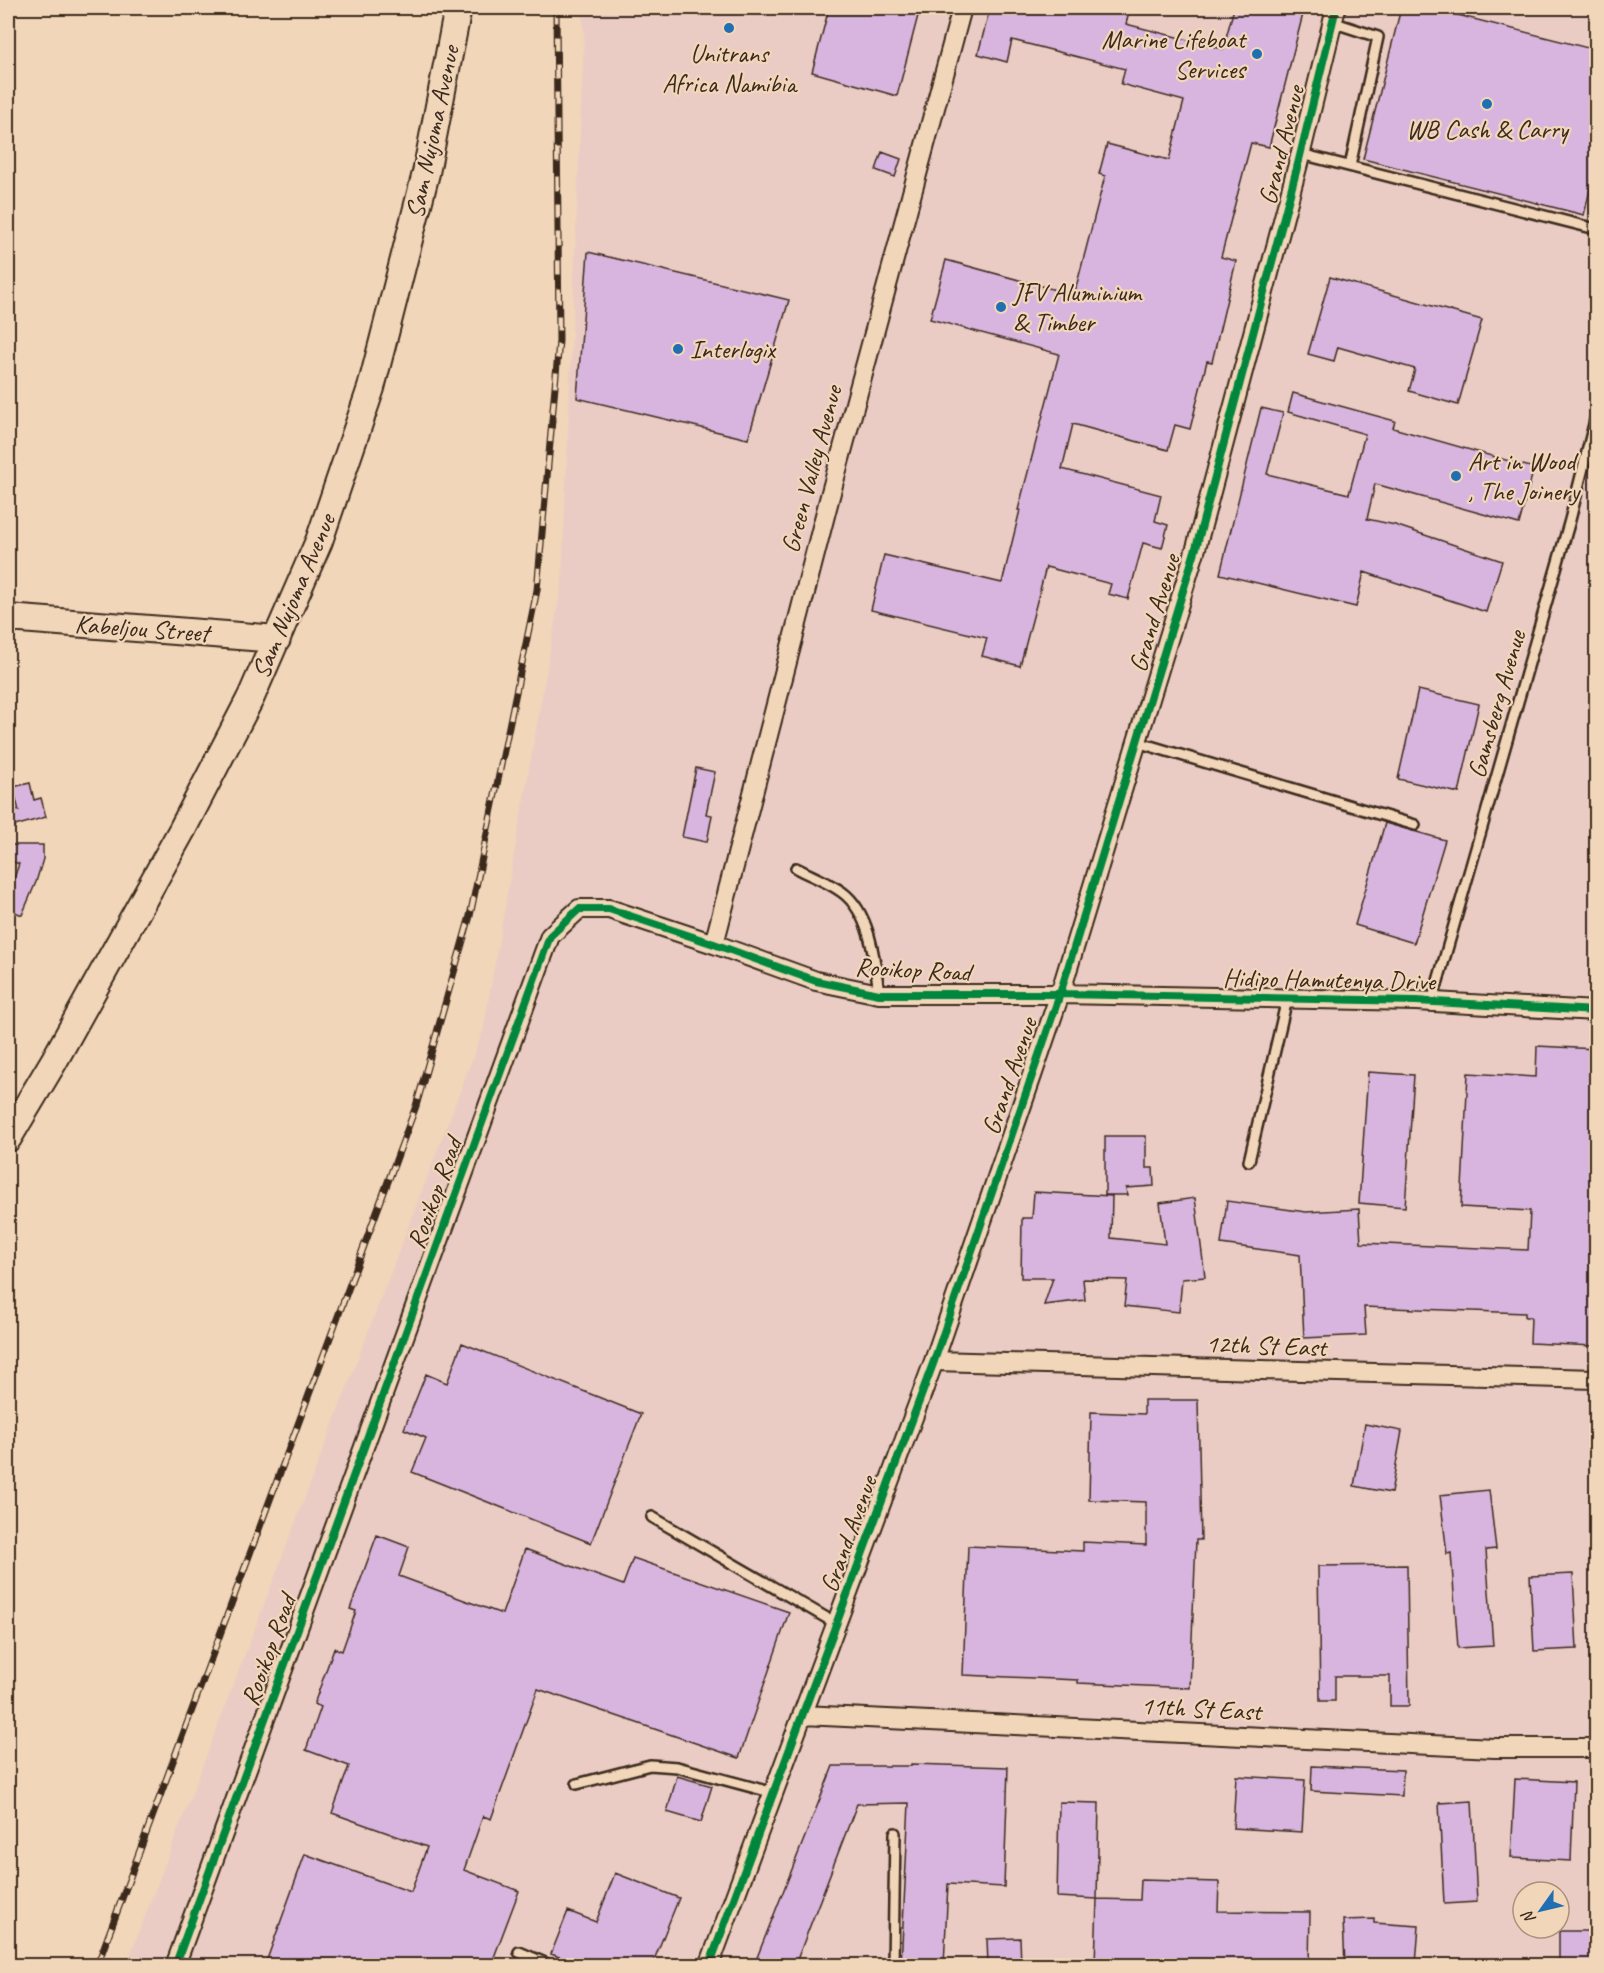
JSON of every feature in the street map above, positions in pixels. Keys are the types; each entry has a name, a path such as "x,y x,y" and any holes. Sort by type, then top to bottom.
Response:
{"street":[{"name":"Sam Nujoma Avenue","path":"8,1138 54,1061 182,830 251,697 319,541 371,388 426,173 458,8"},
{"name":"Green Valley Avenue","path":"714,944 830,496 962,8"},
{"name":"Grand Avenue","path":"709,1965 804,1715 934,1360 1060,994 1196,548 1301,154 1334,15"},
{"name":"Kabeljou Street","path":"8,618 277,639"},
{"name":"Rooikop Road","path":"175,1965 550,936 579,909 609,909 816,981 879,994 1060,994"},
{"name":"Hidipo Hamutenya Drive","path":"1060,994 1432,1002 1596,1011"},
{"name":"12th St East","path":"934,1360 1596,1379"},
{"name":"11th St East","path":"804,1715 1494,1748 1596,1748"}],"lane":[{"path":"1334,15 1378,37 1350,166"},
{"path":"1301,154 1596,230"},
{"name":"Gamsberg Avenue","path":"1432,1002 1570,520 1596,416"},
{"path":"1137,742 1415,825"},
{"path":"796,868 843,893 861,914 873,947 879,994"},
{"path":"1250,1161 1287,999"},
{"path":"652,1517 837,1624"},
{"path":"577,1784 650,1765 677,1767 774,1793"},
{"path":"893,1965 895,1833"},
{"path":"519,1952 552,1965"}],"shaded area":[{"path":"582,8 1596,8 1596,1965 126,1966 483,1031 562,582 584,34"}],"building":[{"path":"829,8 920,8 897,96 812,72"},
{"path":"990,8 1130,8 1126,24 1223,49 1234,8 1278,8 1303,14 1269,147 1251,143 1221,257 1236,261 1212,362 1207,361 1190,429 1175,425 1168,450 1073,424 1062,469 1161,495 1155,521 1168,525 1162,548 1143,543 1128,599 1108,594 1111,584 1046,567 1020,666 982,656 987,638 871,610 884,555 1002,583 1020,510 1018,510 1059,354 930,319 946,260 1074,295 1105,176 1099,174 1107,144 1169,160 1184,101 1121,84 1125,69 1012,40 1007,62 978,54"},
{"name":"WB Cash & Carry","path":"1401,8 1430,8 1596,50 1596,165 1584,215 1363,159"},
{"path":"882,152 901,159 895,177 876,170"},
{"name":"Interlogix","path":"588,252 789,300 748,439 577,398"},
{"path":"1330,277 1482,320 1458,405 1409,391 1415,369 1338,347 1334,361 1308,354"},
{"path":"1293,393 1395,421 1393,428 1534,468 1519,524 1375,484 1367,519 1395,525 1502,561 1486,612 1364,572 1356,607 1220,574 1261,408 1283,413 1267,474 1349,494 1365,434 1288,412"},
{"path":"1418,690 1479,704 1459,793 1398,779"},
{"path":"696,768 715,772 706,814 712,815 707,842 682,837"},
{"path":"30,783 34,800 41,798 46,817 8,828 8,806 19,811 13,787"},
{"path":"1385,823 1445,840 1414,943 1355,925"},
{"path":"8,845 43,845 43,859 22,915 8,909 8,895 19,864 8,860"},
{"path":"1537,1046 1596,1049 1594,1346 1530,1343 1531,1317 1525,1317 1525,1313 1364,1307 1366,1335 1304,1338 1300,1255 1221,1244 1227,1201 1306,1212 1359,1209 1361,1243 1528,1250 1530,1211 1461,1207 1468,1073 1536,1077"},
{"path":"1368,1072 1414,1075 1405,1207 1359,1203"},
{"path":"1105,1136 1146,1136 1146,1168 1153,1168 1154,1186 1126,1188 1127,1195 1105,1195"},
{"path":"1034,1192 1112,1196 1111,1238 1165,1244 1160,1203 1195,1198 1205,1277 1182,1279 1179,1312 1124,1306 1127,1280 1083,1279 1085,1300 1044,1305 1053,1278 1021,1278 1022,1218 1032,1218"},
{"path":"462,1343 641,1414 591,1543 412,1472 426,1438 404,1429 426,1374 447,1383"},
{"path":"1144,1400 1198,1400 1201,1540 1196,1540 1190,1688 963,1675 968,1546 1083,1551 1083,1542 1146,1545 1146,1502 1089,1500 1091,1412 1144,1414"},
{"path":"1365,1424 1402,1431 1391,1493 1354,1486"},
{"path":"1489,1490 1496,1549 1486,1550 1493,1646 1458,1648 1451,1553 1447,1554 1440,1495"},
{"path":"377,1535 409,1547 399,1576 502,1614 525,1549 623,1585 633,1558 789,1612 739,1758 538,1689 491,1819 483,1816 464,1870 519,1891 491,1965 265,1965 305,1854 411,1892 427,1847 332,1813 349,1766 306,1750 321,1707 314,1704 334,1648 342,1651 356,1611 350,1609"},
{"path":"1407,1565 1409,1706 1390,1706 1390,1676 1335,1676 1335,1701 1320,1701 1318,1566"},
{"path":"1573,1574 1577,1649 1534,1651 1530,1576"},
{"path":"911,1764 1008,1767 1004,1887 948,1884 944,1965 901,1965 909,1803 857,1804 795,1965 754,1965 833,1766 911,1766"},
{"path":"1312,1766 1403,1770 1402,1796 1311,1791"},
{"path":"677,1776 712,1786 701,1822 667,1812"},
{"path":"1236,1776 1305,1780 1302,1832 1233,1828"},
{"path":"1515,1779 1574,1782 1571,1861 1511,1858"},
{"path":"1472,1801 1477,1902 1444,1904 1439,1803"},
{"path":"1059,1802 1099,1803 1097,1899 1057,1897"},
{"path":"615,1873 679,1898 652,1965 582,1965 551,1954 568,1911 596,1922"},
{"path":"1141,1880 1219,1882 1218,1911 1310,1912 1309,1965 1095,1965 1097,1899 1140,1900"},
{"path":"1374,1919 1374,1923 1419,1926 1416,1964 1375,1962 1376,1965 1345,1965 1343,1920"},
{"path":"1571,1931 1596,1931 1596,1965 1559,1965 1559,1940 1571,1940"},
{"path":"1020,1938 1021,1965 988,1965 987,1939"}],"railway":[{"path":"97,1966 416,1106 470,916 537,590 559,341 556,8"}],"cycle path":[{"path":"709,1966 934,1361 1060,994 1196,548 1298,164 1336,8"},
{"path":"175,1966 550,936 579,909 609,909 816,981 879,994 1060,994 1416,1001 1596,1011"}],"place":[{"name":"Unitrans Africa Namibia","path":"729,28"},
{"name":"Marine Lifeboat Services","path":"1257,54"},
{"name":"WB Cash & Carry","path":"1487,104"},
{"name":"JFV Aluminium & Timber","path":"1001,307"},
{"name":"Interlogix","path":"678,349"},
{"name":"Art in Wood , The Joinery","path":"1456,476"}]}
